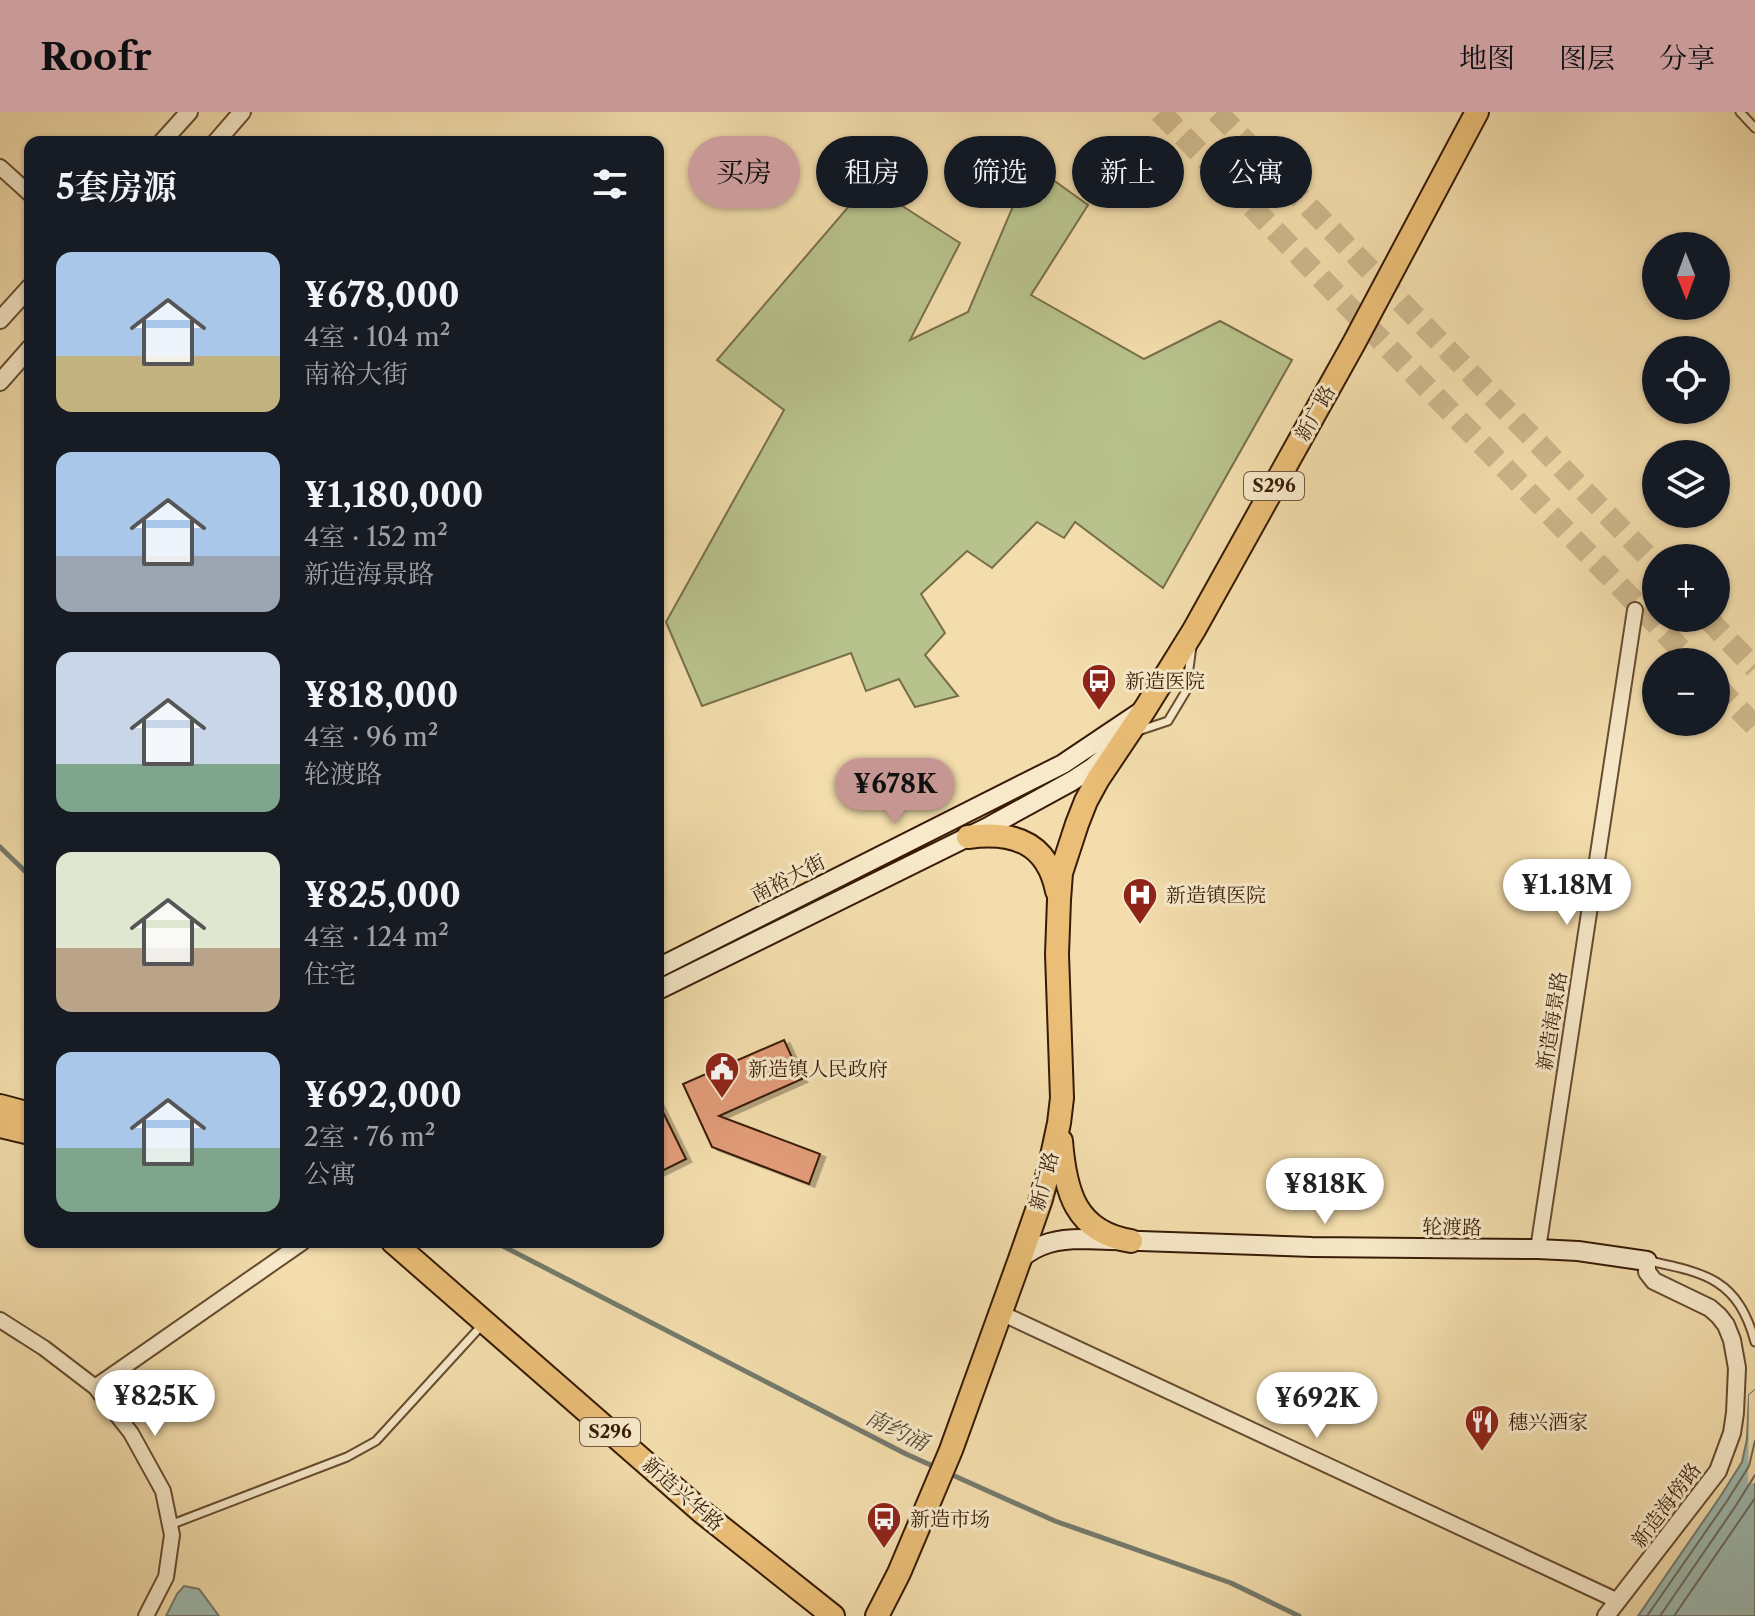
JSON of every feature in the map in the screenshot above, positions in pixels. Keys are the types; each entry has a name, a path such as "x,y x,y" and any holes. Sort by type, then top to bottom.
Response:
{"main road":[{"name":"新广路","path":"1145,709 1194,630 1354,343 1477,112"},
{"name":"S296","path":"1128,734 1145,709"},
{"name":"南裕大街","path":"664,965 1051,771 1145,709"},
{"name":"新广路","path":"877,1616 899,1573 951,1450 1041,1199 1059,1123 1062,1090 1057,954 1061,873 1086,801 1128,734"},
{"path":"664,987 968,837 1092,768 1128,734"},
{"path":"968,837 990,834 1009,837 1038,851 1048,861 1054,874 1059,900"},
{"path":"0,1106 24,1112"},
{"path":"1059,1123 1066,1182 1074,1205 1099,1231 1131,1241"},
{"path":"0,1126 24,1132"},
{"name":"轮渡路","path":"1020,1259 1036,1247 1058,1240 1082,1239 1312,1247 1538,1249 1647,1261"},
{"name":"新造兴华路","path":"400,1248 702,1512 833,1616"}],"street":[{"path":"167,136 189,112"},
{"path":"221,136 242,112"},
{"path":"0,167 24,189"},
{"path":"0,320 24,294"},
{"path":"0,382 24,355"},
{"name":"新造海景路","path":"1538,1249 1635,610"},
{"path":"95,1387 294,1248"},
{"name":"新造海傍路","path":"1606,1616 1718,1471 1732,1433 1735,1413 1737,1368 1726,1325 1710,1308 1654,1281 1647,1272 1647,1261"},
{"path":"1001,1313 1618,1601"},
{"path":"0,1320 44,1348 95,1387 131,1433 163,1491 172,1535 166,1577 146,1616"}],"lane":[{"path":"1740,112 1755,128"},
{"path":"1128,734 1168,721 1186,691 1194,630"},
{"path":"1647,1261 1693,1271 1718,1283 1735,1297 1755,1340"},
{"path":"170,1525 347,1457 376,1441 486,1322"}],"green space":[{"path":"1056,182 1072,193 1072,208 1086,208 1031,295 1144,359 1220,321 1292,360 1163,588 1075,522 1064,538 1037,522 992,568 967,551 921,594 945,633 925,655 958,696 915,707 899,679 866,691 851,653 702,706 666,622 784,410 717,360 847,208 905,208 960,243 910,340 968,312 1012,208 1056,208"}],"water":[{"path":"1755,1390 1755,1616 1638,1616 1742,1462 1747,1439 1749,1395"},
{"path":"184,1586 199,1589 219,1616 166,1616"}],"pier":[{"path":"1755,1390 1755,1483 1748,1484 1749,1395"}],"building":[{"name":"新造镇人民政府","path":"784,1040 802,1079 719,1116 820,1154 809,1184 712,1147 683,1084"},
{"path":"664,1114 686,1159 664,1170"}],"waterway":[{"name":"南约涌","path":"0,847 24,870"},
{"name":"南约涌","path":"507,1248 935,1467"},
{"name":"南约涌","path":"948,1473 1055,1521 1231,1583 1299,1616"}],"tunnel":[{"path":"1160,112 1679,648"},
{"path":"1217,112 1642,551"},
{"path":"1720,632 1755,668"},
{"path":"1730,700 1755,726"}],"place":[{"name":"新造医院","path":"1099,712"},
{"name":"新造镇医院","path":"1140,926"},
{"name":"新造镇人民政府","path":"722,1100"},
{"name":"穗兴酒家","path":"1482,1453"},
{"name":"新造市场","path":"884,1550"}]}
